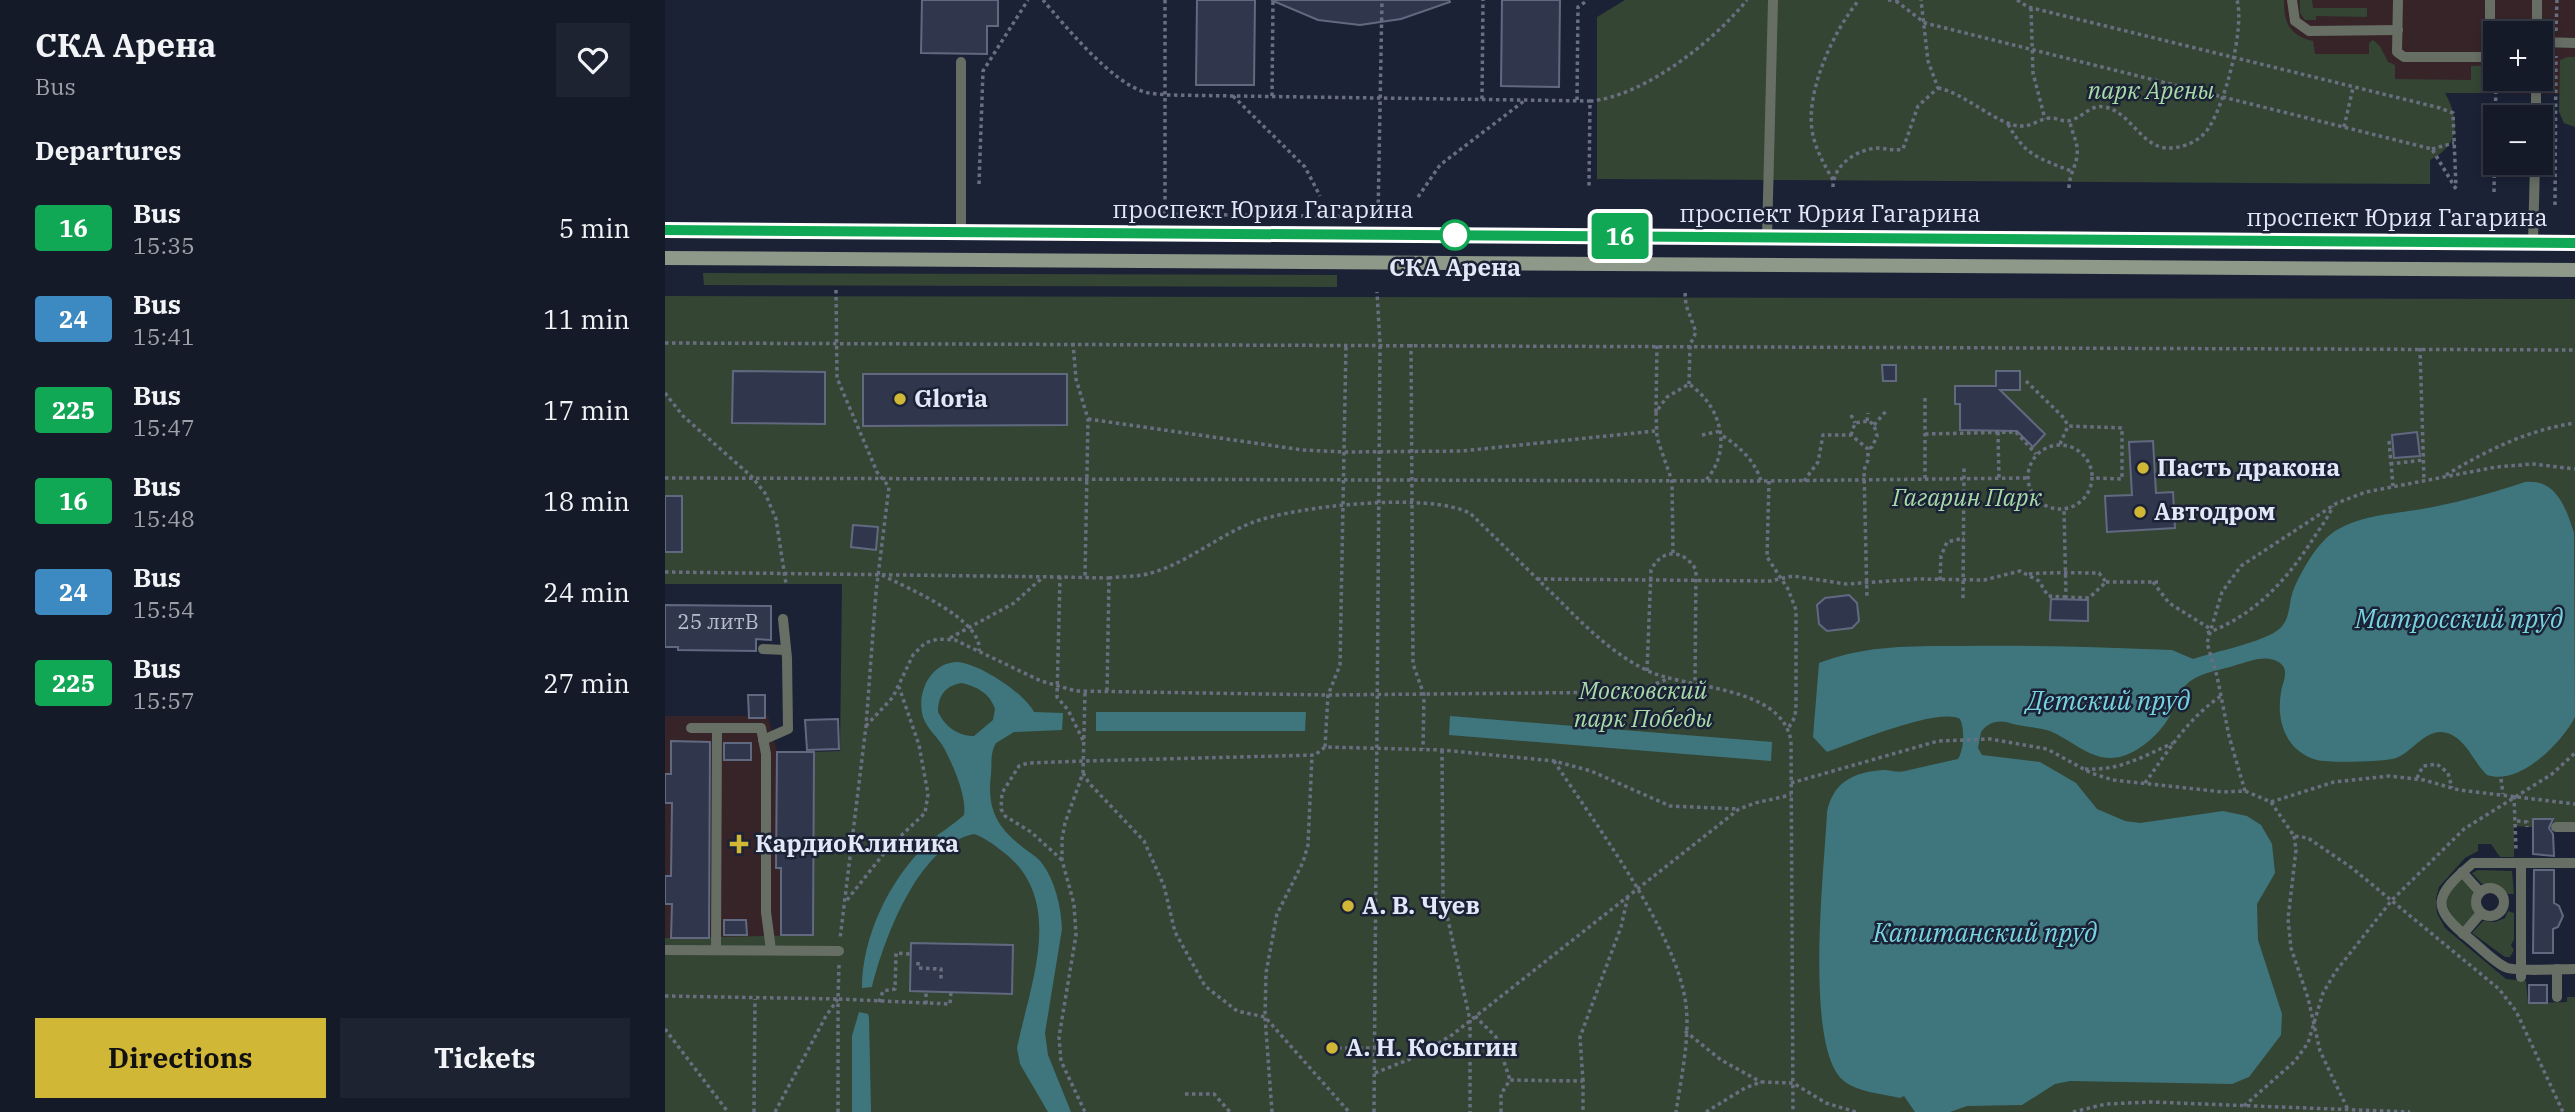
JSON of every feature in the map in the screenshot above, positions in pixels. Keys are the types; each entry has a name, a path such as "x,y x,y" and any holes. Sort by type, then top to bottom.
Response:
{"main road":[{"name":"проспект Юрия Гагарина","path":"665,230 2575,243"},
{"name":"проспект Юрия Гагарина","path":"665,258 2575,270"}],"lane":[{"path":"1767,237 1773,0"},
{"path":"2292,0 2295,21 2309,31 2397,30"},
{"path":"2398,0 2397,52 2404,57 2483,57"},
{"path":"2490,0 2491,21"},
{"path":"2537,0 2537,21"},
{"path":"2553,43 2575,43"},
{"path":"961,62 961,231"},
{"path":"2533,242 2535,175"},
{"path":"764,740 788,729 783,619"},
{"path":"763,649 786,650"},
{"path":"691,728 761,728 766,754 766,912 771,950"},
{"path":"716,950 717,728"},
{"path":"2556,827 2575,827"},
{"path":"2518,861 2521,973"},
{"path":"2575,863 2473,863 2446,888 2442,902 2448,921 2505,967 2521,973 2575,969"},
{"path":"2462,872 2480,892"},
{"path":"2487,888 2497,890 2504,897 2503,910 2488,917 2481,913 2476,903 2480,892 2487,888"},
{"path":"2505,903 2521,903"},
{"path":"2463,934 2481,913"},
{"path":"665,950 839,951"},
{"path":"2557,969 2557,997"}],"path":[{"path":"979,184 983,71 1028,0"},
{"path":"1043,0 1066,27 1126,84 1145,92 1167,95 1525,100 1605,99 1625,92 1667,68 1721,27 1747,0"},
{"path":"1165,0 1165,214 1378,218 1382,0"},
{"path":"1272,96 1273,0"},
{"path":"1482,99 1483,0"},
{"path":"1577,100 1578,7 1588,0"},
{"path":"1833,180 1816,148 1812,131 1813,102 1834,39 1859,0"},
{"path":"1888,0 1898,0 1925,23 2433,149 2454,143"},
{"path":"1921,0 1927,61 1938,88 1975,103 2008,124 2025,126 2045,119 2070,121 2094,107 2107,107 2120,114 2152,143 2166,148 2180,147 2195,141 2208,129 2234,57 2239,9 2237,0"},
{"path":"2017,0 2031,7 2453,113 2456,190 2433,149"},
{"path":"2555,205 2557,0"},
{"path":"2031,7 2031,49 2035,86 2045,119"},
{"path":"1833,187 1833,180 1840,166 1860,152 1903,149 1918,106 1938,88"},
{"path":"2344,127 2353,88"},
{"path":"2494,192 2496,91"},
{"path":"1233,96 1305,167 1320,196"},
{"path":"1418,197 1440,165 1525,100"},
{"path":"1589,186 1590,100"},
{"path":"2069,188 2078,149 2070,121"},
{"path":"2008,124 2019,144 2032,154 2071,171"},
{"path":"836,290 837,378 877,472 889,487 876,592 866,726 839,951 838,1112"},
{"path":"1374,1112 1380,344 1377,292"},
{"path":"1685,293 1686,305 1696,332 1690,345 1689,384 1714,412 1721,433 1718,463 1705,481"},
{"path":"665,343 2575,350"},
{"path":"1073,343 1076,379 1088,419 1085,577"},
{"path":"1325,747 1328,695 1340,665 1346,344"},
{"path":"1411,344 1413,664 1424,695 1423,749"},
{"path":"1657,345 1655,431 1672,481 1673,553"},
{"path":"2420,348 2424,481"},
{"path":"2026,380 2069,426"},
{"path":"1656,412 1667,397 1689,384"},
{"path":"665,393 683,416 751,476 772,506 786,584"},
{"path":"1925,398 1925,480"},
{"path":"1874,425 1887,410"},
{"path":"1867,421 1868,413"},
{"path":"1851,415 1855,423 1851,435"},
{"path":"1088,419 1302,450 1411,454 1462,452 1655,431"},
{"path":"1855,423 1867,421 1874,425 1878,436 1868,449 1864,481 1867,599"},
{"path":"2444,477 2483,453 2523,436 2575,423"},
{"path":"2060,444 2069,426"},
{"path":"2069,426 2122,428 2122,480 2094,478"},
{"path":"1998,432 1999,479"},
{"path":"1925,434 2016,432 2036,455"},
{"path":"1702,435 1721,433 1749,458 1758,469 1761,481"},
{"path":"1804,481 1818,462 1823,435 1851,435 1868,449"},
{"path":"2389,441 2393,486"},
{"path":"2060,444 2079,451 2090,464 2094,478 2081,499 2064,509 2040,504 2031,493 2027,478 2036,455 2045,446 2060,444"},
{"path":"2390,464 2424,460"},
{"path":"2245,791 2235,762 2217,676 2207,643 2207,633 2222,592 2241,566 2351,496 2513,465 2575,468"},
{"path":"1963,598 1964,467"},
{"path":"665,478 751,476 884,480 1672,481 2027,478"},
{"path":"1769,481 1767,557 1789,589 1796,610 1796,705 1795,717 1789,727 1793,1112"},
{"path":"665,572 1109,578 1149,573 1174,565 1251,523 1277,515 1343,505 1452,505 1471,514 1607,647 1647,671 1740,695 1765,707 1789,727"},
{"path":"2207,633 2246,615 2278,587 2302,557 2333,506"},
{"path":"2064,509 2066,597"},
{"path":"1940,580 1941,556 1947,542 1964,538"},
{"path":"1647,671 1651,570 1655,561 1673,553 1691,561 1696,570 1695,682"},
{"path":"1537,579 1770,581 1807,576 1846,584 1867,581 1985,580 2020,571 2039,581 2048,596 2089,598 2106,582 2155,582 2169,603 2209,628"},
{"path":"2029,574 2099,573 2106,582"},
{"path":"880,574 957,616 976,636 979,651"},
{"path":"866,726 883,710 899,687 919,648 931,640 948,639 970,629 1014,603 1044,577"},
{"path":"1060,577 1057,697 1068,710 1084,743"},
{"path":"1107,692 1109,578"},
{"path":"948,639 1018,671 1058,686 1085,692 1424,695 1635,692 1670,678"},
{"path":"846,902 889,847 925,813 928,794 921,756 899,687"},
{"path":"1085,692 1083,773 1065,823 1062,860 1074,904 1076,935 1060,1023 1060,1051 1066,1076 1085,1112"},
{"path":"2145,783 2201,709 2221,696"},
{"path":"1791,783 1938,741 1986,740 2046,750 2083,769 2113,780 2223,792 2245,791 2271,802 2294,835 2296,850 2289,906 2289,935 2320,1051 2348,1110"},
{"path":"2083,769 2107,770 2175,742"},
{"path":"1062,860 1031,832 1005,816 1001,809 1002,793 1019,766 1028,763 1312,755 1325,747 1443,750 1554,761 1591,771 1670,806 1739,810"},
{"path":"1443,750 1443,897 1470,1020 1471,1112"},
{"path":"2244,1106 2295,1061 2308,1043 2323,993 2336,971 2392,900 2443,847 2504,802 2552,774 2575,753"},
{"path":"1272,1112 1265,1017 1266,973 1277,914 1303,862 1308,845 1312,755"},
{"path":"1554,761 1662,932 1674,965 1684,994 1685,1031 1676,1112"},
{"path":"2417,778 2423,766 2437,764 2448,773 2452,788"},
{"path":"1083,773 1144,841 1164,886 1175,932 1205,986 1237,1011 1265,1017 1349,1112"},
{"path":"2271,802 2334,782 2359,778 2417,778 2452,788 2575,804"},
{"path":"2501,779 2504,802"},
{"path":"1374,1073 1415,1058 1439,1044 1739,810 1755,803 1791,795"},
{"path":"2514,796 2518,861"},
{"path":"2516,821 2527,822 2527,827"},
{"path":"2294,835 2308,838 2331,853 2499,989 2508,1000 2563,1112"},
{"path":"1583,1112 1580,1037 1621,927 1629,894"},
{"path":"879,1002 883,992 895,989 896,953 911,954"},
{"path":"918,962 918,968 941,969 941,982"},
{"path":"926,992 926,1004"},
{"path":"665,996 950,1004 951,992"},
{"path":"754,1112 755,998"},
{"path":"775,1112 826,1016 838,999"},
{"path":"1475,1016 1496,1037 1510,1080"},
{"path":"665,1029 728,1112"},
{"path":"1685,1031 1721,1060 1761,1082"},
{"path":"1338,1048 1388,1048"},
{"path":"1510,1080 1583,1081"},
{"path":"1501,1112 1501,1094 1510,1080"},
{"path":"1706,1112 1745,1087 1761,1082 1793,1083 1826,1103 1856,1112"},
{"path":"1185,1094 1214,1094 1230,1112"},
{"path":"1826,1103 1829,1112"},
{"path":"2073,1112 2106,1104 2128,1103 2410,1112"}],"shaded area":[{"path":"2262,0 2575,0 2575,94 2444,93 2261,51"},
{"name":"КардиоКлиника","path":"665,716 768,716 777,751 814,752 814,936 665,938"}],"green space":[{"name":"парк Арены","path":"1625,0 2284,0 2289,27 2298,35 2313,41 2315,54 2369,54 2369,43 2373,40 2380,46 2388,62 2395,65 2395,79 2471,80 2471,66 2483,65 2483,91 2492,93 2445,93 2453,113 2454,131 2447,147 2430,160 2430,184 1597,179 1597,17"},
{"path":"2300,0 2312,0 2313,8 2367,8 2367,17 2316,16 2316,20 2305,20 2300,13"},
{"path":"2575,57 2575,127 2564,123 2559,112 2560,60"},
{"path":"703,273 1337,275 1337,287 704,285"},
{"name":"Московский парк Победы","path":"665,296 2575,299 2575,822 2532,818 2532,827 2514,826 2514,857 2500,857 2491,844 2478,844 2478,851 2465,858 2439,887 2436,898 2437,913 2445,928 2506,979 2526,981 2528,1003 2567,1002 2567,997 2575,997 2575,1112 665,1112 665,938 814,935 814,752 840,751 842,584 665,584"},
{"path":"2478,870 2512,871 2514,894 2508,894 2496,884 2482,884 2472,873"},
{"path":"2463,879 2474,891 2471,900 2474,914 2462,927 2451,914 2447,902 2450,891"},
{"path":"2508,911 2514,913 2514,940 2511,945 2514,950 2510,957 2505,957 2472,933 2483,921 2495,922 2505,918"}],"water":[{"path":"2525,482 2536,482 2552,490 2563,505 2574,533 2575,717 2560,739 2525,769 2499,777 2487,775 2458,739 2443,732 2429,735 2396,758 2333,762 2306,756 2291,742 2282,724 2280,703 2285,676 2282,664 2265,659 2195,678 2179,694 2160,730 2142,746 2123,756 2113,758 2094,755 2050,731 2005,722 1992,723 1981,732 1978,748 1982,755 2040,762 2076,783 2097,809 2125,821 2140,823 2223,811 2247,816 2261,825 2272,844 2275,873 2257,904 2258,940 2282,1014 2281,1035 2249,1077 2232,1084 2070,1081 2055,1084 2022,1105 1967,1106 1950,1112 1915,1112 1904,1096 1900,1098 1871,1092 1844,1081 1831,1062 1824,1033 1820,995 1821,911 1827,812 1830,802 1840,786 1854,776 1883,770 1902,772 1958,759 1962,750 1963,733 1960,719 1934,718 1895,728 1827,752 1813,737 1819,663 1872,650 1925,646 2172,650 2193,659 2250,643 2278,630 2287,617 2293,591 2305,566 2328,536 2346,525 2370,517 2456,502"},
{"path":"948,663 967,664 989,674 1021,696 1034,712 1063,713 1062,730 1014,732 996,743 992,754 990,796 995,814 1004,830 1041,862 1054,885 1059,902 1062,929 1045,1033 1048,1055 1071,1112 1048,1112 1020,1064 1017,1048 1035,970 1039,918 1034,893 1022,871 985,839 974,834 954,842 936,856 920,875 895,920 872,987 862,988 863,969 872,930 889,893 925,846 964,815 963,799 955,772 944,748 925,721 921,707 928,680 940,667","holes":["961,683 977,688 993,703 995,709 993,720 974,736 952,729 938,712 939,701 947,689"]},
{"path":"1096,712 1306,712 1305,731 1096,731"},
{"path":"1450,716 1772,742 1771,761 1449,735"},
{"path":"859,1012 868,1014 869,1018 871,1112 852,1112 852,1036"}],"building":[{"path":"922,0 998,0 998,26 987,26 987,54 921,53"},
{"path":"1197,0 1255,0 1254,85 1196,85"},
{"path":"1271,0 1450,2 1401,19 1360,25 1318,20"},
{"path":"1502,0 1560,0 1559,87 1501,86"},
{"path":"1882,365 1896,365 1896,381 1883,381"},
{"path":"733,371 825,372 825,424 732,423"},
{"path":"1996,371 2020,371 2020,390 2000,390 2045,434 2033,447 2017,431 1960,430 1960,404 1955,404 1955,386 1996,386"},
{"name":"Gloria","path":"863,374 1067,374 1067,425 863,426"},
{"path":"2417,432 2420,456 2394,458 2392,435"},
{"name":"Автодром","path":"2153,441 2156,493 2173,492 2175,528 2107,532 2105,496 2132,495 2129,442"},
{"path":"665,496 682,496 682,552 665,552"},
{"path":"853,525 878,527 876,550 851,547"},
{"path":"1849,595 1857,603 1859,621 1852,628 1827,631 1819,624 1817,605 1825,598"},
{"path":"2051,599 2088,600 2088,621 2050,620"},
{"path":"665,605 771,606 771,640 756,639 756,651 678,650 678,647 665,647"},
{"path":"748,695 765,695 765,718 749,718"},
{"path":"838,719 839,749 807,750 805,720"},
{"path":"671,741 710,742 709,938 671,938 672,904 665,904 665,876 671,876 672,803 665,803 665,774 671,774"},
{"path":"724,743 751,743 751,760 724,760"},
{"path":"777,752 814,752 813,935 781,935 781,868 776,868"},
{"path":"2533,819 2553,819 2549,828 2553,834 2554,856 2533,854"},
{"path":"2534,870 2554,870 2554,903 2559,906 2563,916 2558,927 2553,929 2553,953 2533,953"},
{"path":"724,920 746,920 747,935 724,935"},
{"path":"911,943 1013,945 1012,994 910,991"},
{"path":"2529,985 2547,985 2547,1003 2529,1003"}],"bus line":[{"name":"16","path":"665,230 2575,243"}],"place":[{"name":"СКА Арена","path":"1455,235"},
{"name":"Gloria","path":"900,399"},
{"name":"Пасть дракона","path":"2143,468"},
{"name":"Автодром","path":"2140,512"},
{"name":"КардиоКлиника","path":"739,844"},
{"name":"А. В. Чуев","path":"1348,906"},
{"name":"А. Н. Косыгин","path":"1332,1048"}],"park label":[{"name":"Гагарин Парк","path":"1967,498"}],"water label":[{"name":"Матросский пруд","path":"2459,619"},
{"name":"Детский пруд","path":"2108,701"},
{"name":"Капитанский пруд","path":"1985,933"}]}
